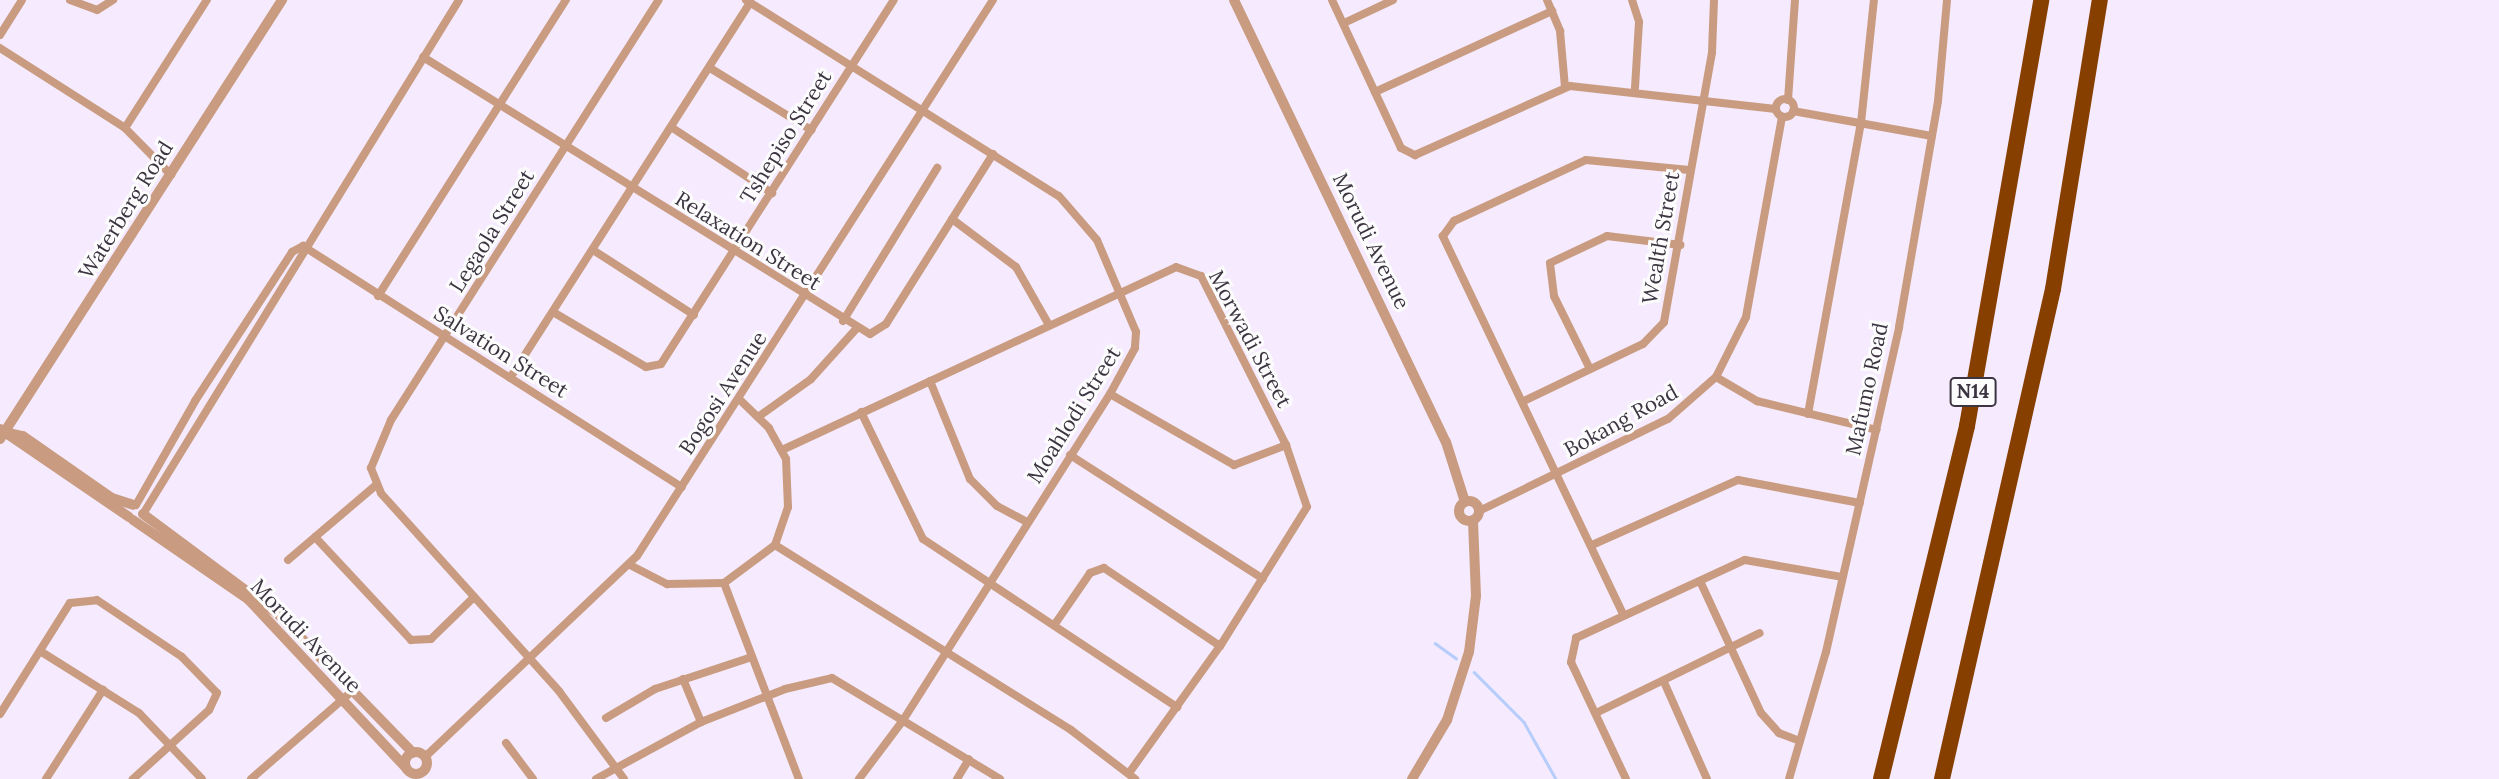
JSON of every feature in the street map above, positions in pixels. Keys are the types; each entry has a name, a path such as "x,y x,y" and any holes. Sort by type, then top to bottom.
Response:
{"highway":[{"name":"N14","path":"1881,779 1966,426 2040,0"},
{"name":"N14","path":"1942,779 2053,289 2100,0"}],"street":[{"path":"0,35 22,0"},
{"path":"70,0 97,10 113,0"},
{"path":"125,128 207,0"},
{"name":"Waterberg Road","path":"2,433 282,0"},
{"path":"135,512 459,0"},
{"path":"379,296 566,0"},
{"name":"Legaola Street","path":"375,486 371,468 379,443 659,0"},
{"name":"Tshepiso Street","path":"553,312 650,368 664,361 894,0"},
{"name":"Bogosi Avenue","path":"425,762 630,565 740,400 993,0"},
{"name":"Morudi Avenue","path":"1234,0 1446,442 1465,502 1460,515 1476,516 1476,596 1469,652 1447,720 1412,779"},
{"path":"1332,0 1401,148 1421,155 1565,87 1635,88 1776,109 1783,117 1793,111 1932,136"},
{"path":"1344,23 1393,0"},
{"path":"1547,0 1552,11 1565,87"},
{"path":"1632,0 1639,22 1635,88"},
{"name":"Wealth Street","path":"1524,401 1643,344 1661,328 1680,245 1690,170 1704,100 1714,0"},
{"path":"1793,111 1788,100 1795,0"},
{"path":"1808,414 1861,123 1874,0"},
{"name":"Mafumo Road","path":"1789,779 1877,430 1932,136 1947,0"},
{"path":"510,378 710,68 748,1"},
{"name":"Moahlodi Street","path":"748,1 993,154 1072,208 1097,240 1121,291 1137,340 1110,394 904,719 859,779"},
{"path":"1375,92 1552,11"},
{"path":"0,48 125,128 171,175"},
{"name":"Relaxation Street","path":"423,57 856,329"},
{"path":"710,68 811,130"},
{"path":"1776,109 1788,100"},
{"name":"Bokang Road","path":"1476,516 1679,413 1716,377 1748,309 1783,117"},
{"path":"671,127 772,192"},
{"path":"758,417 811,379 856,329 881,329 993,154"},
{"path":"1623,614 1444,231 1590,159 1690,170"},
{"path":"844,321 937,167"},
{"path":"952,219 1016,267 1049,325"},
{"path":"1590,369 1554,296 1550,263 1607,236 1680,245"},
{"path":"135,512 202,390 292,252 303,246"},
{"name":"Salvation Street","path":"303,246 682,487"},
{"path":"593,250 694,315"},
{"name":"Morwadi Street","path":"782,450 1176,267 1201,276 1286,445 1307,507 1220,646 1132,776"},
{"path":"1716,377 1752,399 1877,430"},
{"path":"930,381 970,479 997,506 1027,522"},
{"path":"1110,394 1234,465 1286,445"},
{"path":"630,565 667,584 724,583 775,545 790,491 782,450 758,417 740,400"},
{"path":"861,412 918,533 988,583 1055,624 1177,707"},
{"name":"Morudi Avenue","path":"2,433 20,441 135,512 256,595 413,753"},
{"path":"1070,455 1263,579"},
{"path":"1592,545 1738,480 1860,503"},
{"path":"288,560 375,486 532,659 624,779"},
{"path":"1465,502 1476,516"},
{"name":"Morudi Avenue","path":"135,512 248,599 411,773"},
{"path":"315,537 411,640 432,639 474,597"},
{"path":"775,545 946,651 1132,776"},
{"path":"1626,779 1571,662 1572,645 1623,614 1750,559 1842,577"},
{"path":"1055,624 1090,573 1104,568 1220,646"},
{"path":"1700,581 1766,722 1800,741"},
{"path":"724,583 799,779"},
{"path":"0,713 70,603 89,598 210,681 217,693 209,710 169,743 133,779"},
{"path":"1596,713 1760,633"},
{"path":"40,651 103,690 169,743 202,779"},
{"path":"606,718 683,679 752,657"},
{"path":"596,779 614,765 701,722 767,696 832,678 1000,779"},
{"path":"683,679 701,722"},
{"path":"1664,682 1707,779"},
{"path":"46,779 103,690"},
{"path":"251,779 351,692"},
{"path":"506,743 533,779"},
{"path":"413,753 425,762 430,779"},
{"path":"411,773 413,753"},
{"path":"957,779 969,760"},
{"path":"411,773 425,762"}],"waterway":[{"path":"1435,643 1456,658"},
{"path":"1474,672 1524,722 1556,779"}]}
